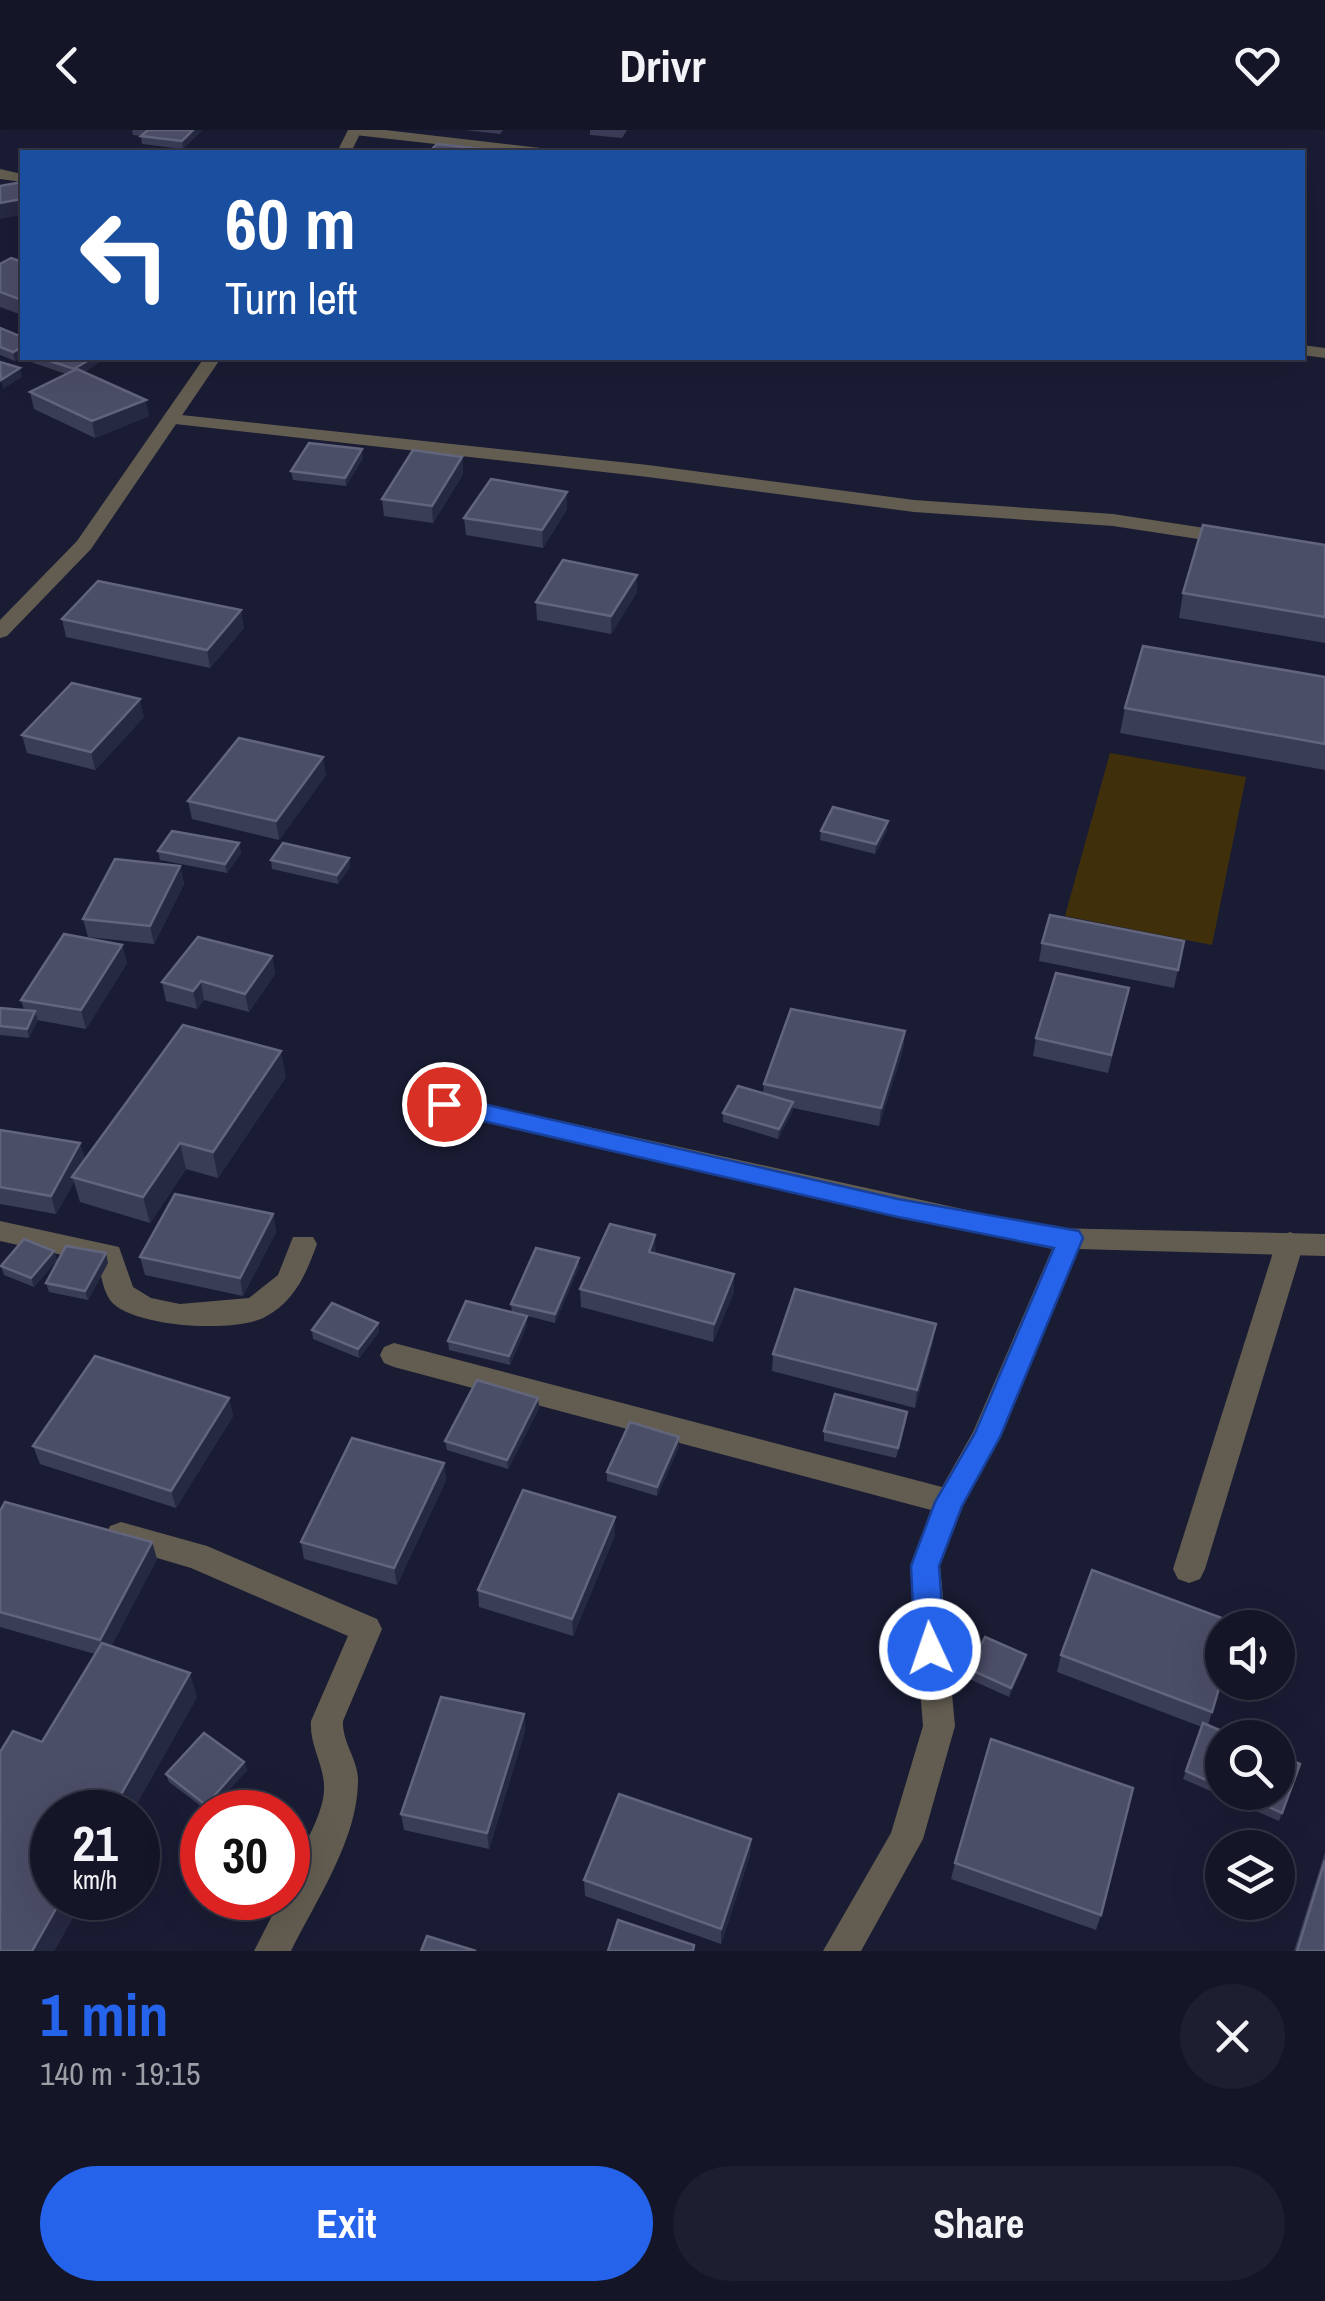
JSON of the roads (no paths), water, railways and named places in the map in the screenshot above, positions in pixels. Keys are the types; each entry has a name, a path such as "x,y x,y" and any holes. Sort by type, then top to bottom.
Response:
{"street":[{"path":"355,130 525,150"},
{"path":"0,632 84,545 211,360"},
{"path":"172,419 648,471 914,506 1131,522 1252,542"},
{"path":"444,1104 898,1208 1049,1238 1325,1245"},
{"path":"0,1231 109,1255 120,1294 144,1308 180,1315 256,1309 289,1281 303,1244"},
{"path":"841,1951 906,1840 939,1726 925,1566 949,1502 986,1437 1070,1238"},
{"path":"1189,1569 1290,1243"},
{"path":"394,1355 949,1502"},
{"path":"96,1528 196,1556 366,1630 360,1654 331,1702 326,1727 342,1777 330,1829 272,1951"}]}
